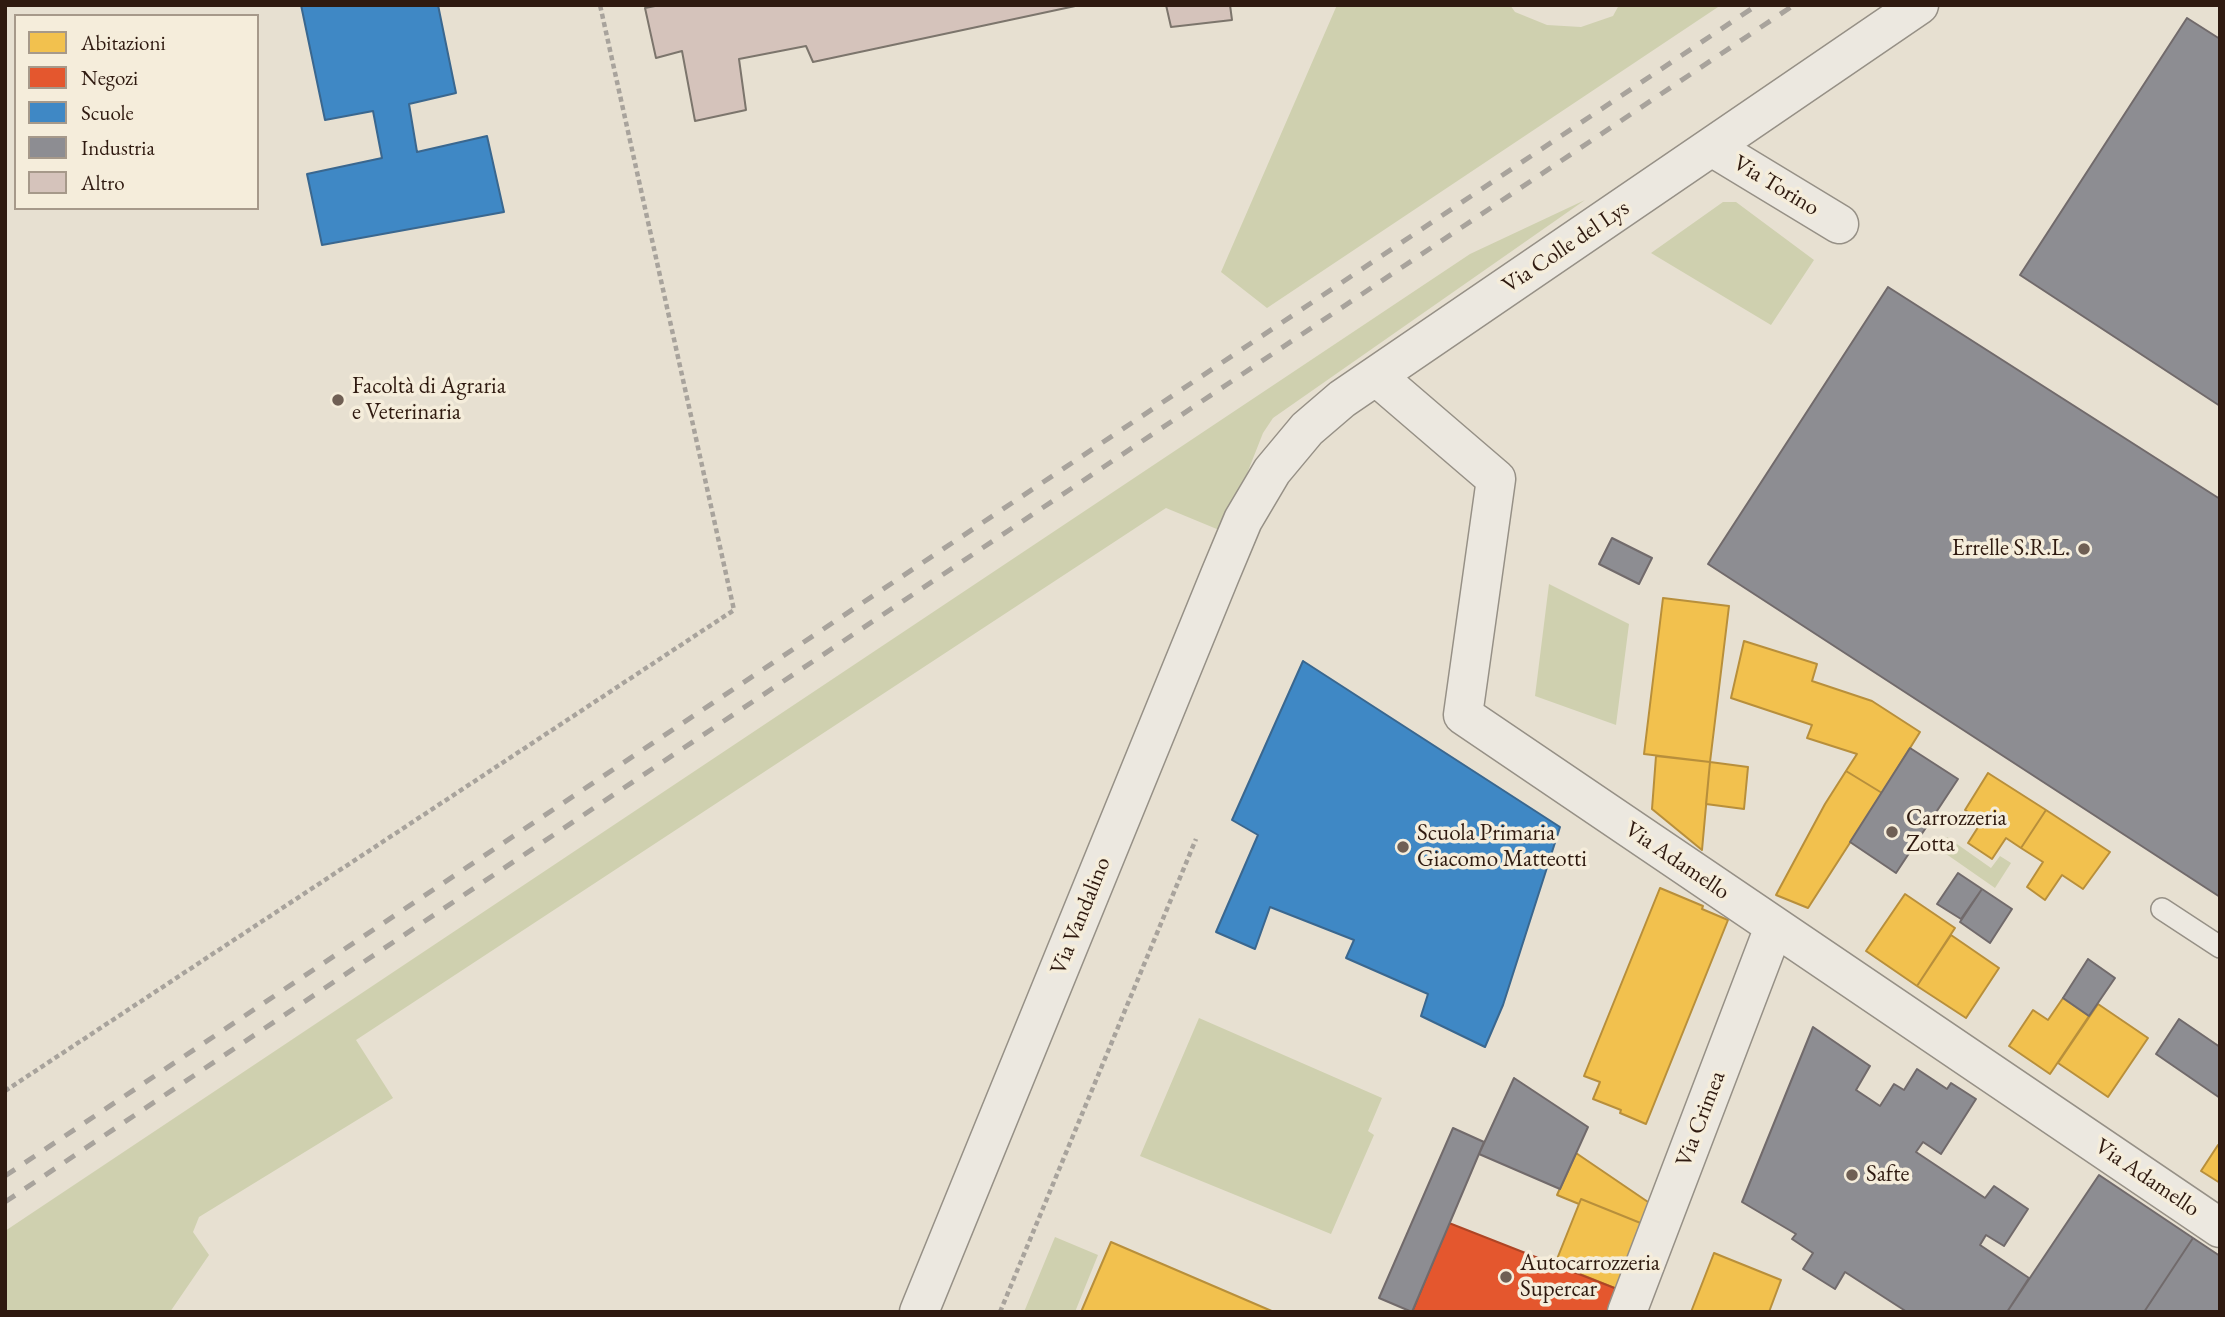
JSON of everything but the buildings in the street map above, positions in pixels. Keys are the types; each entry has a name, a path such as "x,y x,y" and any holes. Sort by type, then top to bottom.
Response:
{"street":[{"name":"Via Colle del Lys","path":"1243,520 1272,471 1307,429 1342,399 1919,5"},
{"name":"Via Torino","path":"1712,148 1839,224"},
{"name":"Via Adamello","path":"1376,376 1496,479 1463,715 2220,1228"},
{"name":"Via Vandalino","path":"919,1312 1243,520"},
{"name":"Via Crimea","path":"1627,1312 1774,927"}],"lane":[{"path":"2162,909 2220,947"}],"path":[{"path":"5,1091 734,610 600,5"},
{"path":"1000,1312 1196,839"}],"green space":[{"path":"1337,5 1510,5 1515,12 1547,25 1581,27 1613,16 1619,5 1721,5 1267,308 1221,272"},
{"path":"1585,200 1273,418 1263,433 1224,532 1166,508 356,1040 393,1098 199,1217 193,1232 209,1255 170,1312 5,1312 5,1231 1470,254"},
{"path":"1723,202 1736,202 1814,260 1771,325 1651,253"},
{"path":"1549,584 1629,624 1616,725 1535,696"},
{"path":"1947,837 1991,868 2000,856 2011,863 1995,888 1939,849"},
{"path":"1199,1018 1382,1098 1368,1131 1374,1135 1331,1234 1140,1156"},
{"path":"1055,1237 1098,1255 1075,1312 1024,1312"}],"railway":[{"path":"5,1176 1757,5"},
{"path":"5,1202 1794,5"}],"place":[{"name":"Facoltà di Agraria e Veterinaria","path":"338,400"},
{"name":"Errelle S.R.L.","path":"2084,549"},
{"name":"Carrozzeria Zotta","path":"1892,832"},
{"name":"Scuola Primaria Giacomo Matteotti","path":"1403,847"},
{"name":"Safte","path":"1852,1175"},
{"name":"Autocarrozzeria Supercar","path":"1506,1277"}]}
